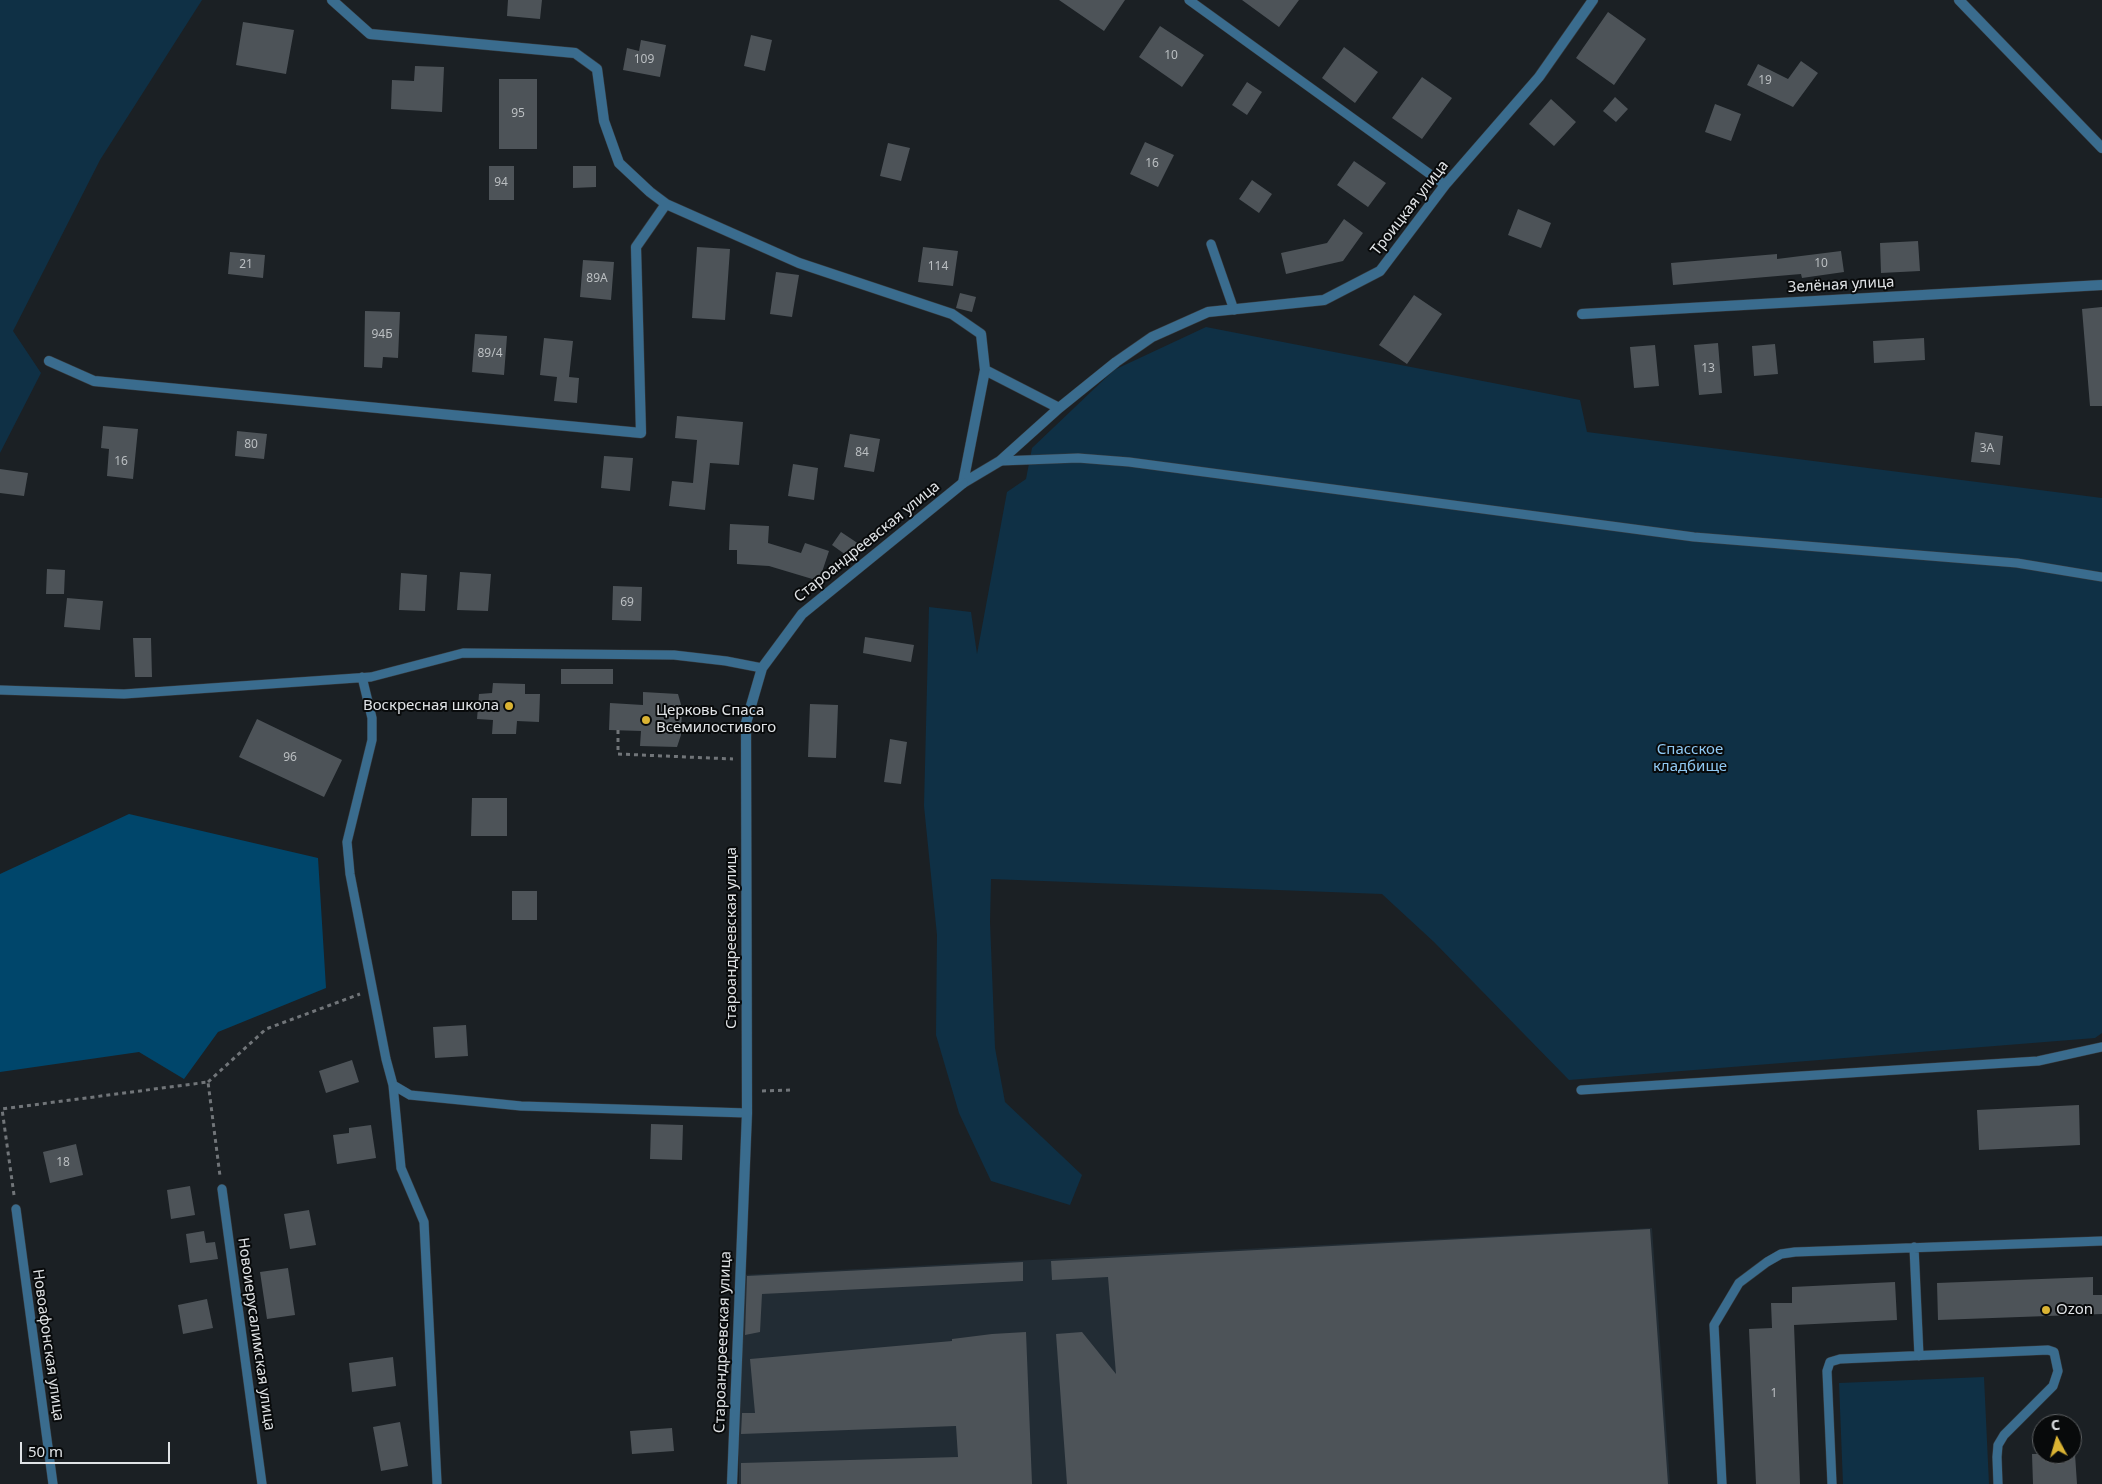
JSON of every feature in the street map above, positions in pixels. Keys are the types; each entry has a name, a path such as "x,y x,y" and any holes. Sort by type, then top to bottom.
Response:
{"street":[{"path":"332,0 370,34 575,53 597,69 604,121 619,163 666,204 799,263 952,314 981,334 985,370 963,482"},
{"name":"Троицкая улица","path":"1000,461 1059,408 1116,362 1152,337 1208,312 1324,300 1380,271 1445,185 1539,77 1593,0"},
{"path":"1959,0 2102,148"},
{"path":"49,361 94,381 641,433 636,247 666,204"},
{"name":"Зелёная улица","path":"1582,314 2102,285"},
{"path":"985,370 1059,408"},
{"name":"Староандреевская улица","path":"732,1484 747,1113 746,723 762,668 802,614 963,482 1000,461"}],"lane":[{"path":"1189,0 1445,185"},
{"path":"1210,244 1234,310"},
{"path":"1000,461 1078,458 1129,462 1694,537 2017,563 2102,577"},
{"path":"0,690 124,694 371,677 463,653 674,655 726,661 762,668"},
{"path":"362,677 372,718 372,740 347,842 350,874 386,1059 393,1085 401,1168 424,1222 437,1483"},
{"path":"1581,1090 2038,1062 2102,1047"},
{"path":"393,1085 410,1095 521,1106 747,1113"},
{"name":"Новоиерусалимская улица","path":"222,1189 262,1484"},
{"name":"Новоафонская улица","path":"16,1209 53,1484"},
{"path":"1722,1484 1714,1325 1740,1283 1766,1262 1781,1254 1795,1252 2102,1241"},
{"path":"1914,1247 1919,1356"},
{"path":"1832,1484 1827,1371 1830,1362 1840,1359 2048,1350 2054,1352 2058,1371 2053,1386 2004,1435 1998,1445 1998,1484"}],"path":[{"path":"618,730 618,754 746,759"},
{"path":"16,1209 1,1108 208,1082 266,1030 373,989"},
{"path":"208,1082 222,1189"},
{"path":"747,1091 791,1090"}],"shaded area":[{"path":"129,814 318,858 326,988 218,1032 184,1079 139,1052 0,1072 0,874"},
{"path":"1652,1228 1670,1484 739,1484 738,1358 741,1275"}],"green space":[{"path":"0,0 202,0 100,160 13,331 41,373 0,453"},
{"name":"Спасское кладбище","path":"1206,327 1580,400 1587,432 2102,498 2102,1033 2095,1038 1569,1080 1434,942 1382,894 991,879 990,922 995,1048 1005,1102 1082,1175 1070,1205 991,1181 959,1113 936,1035 937,935 924,806 929,607 971,612 977,654 1007,492 1026,479 1032,448 1114,370"},
{"path":"1984,1377 1989,1484 1843,1484 1839,1383"}],"building":[{"path":"508,0 542,0 540,19 507,16"},
{"path":"1059,0 1125,0 1104,31"},
{"path":"1242,0 1299,0 1279,27"},
{"path":"1608,12 1646,39 1614,85 1576,58"},
{"path":"243,22 294,30 286,74 236,65"},
{"path":"1160,26 1204,55 1182,87 1139,57"},
{"path":"751,35 772,40 765,71 744,66"},
{"path":"641,40 666,45 660,77 623,70 627,48 639,51"},
{"path":"1344,47 1378,72 1355,103 1322,78"},
{"path":"1801,61 1818,73 1793,107 1747,85 1758,64 1788,79"},
{"path":"415,66 444,67 442,112 391,109 392,80 414,81"},
{"path":"1422,77 1452,98 1422,139 1392,118"},
{"path":"499,79 537,79 537,149 499,149"},
{"path":"1247,82 1262,92 1247,115 1232,105"},
{"path":"1615,97 1628,109 1616,122 1603,111"},
{"path":"1551,99 1576,122 1554,146 1529,124"},
{"path":"1715,104 1741,114 1731,141 1705,132"},
{"path":"1145,142 1174,155 1158,187 1130,174"},
{"path":"888,143 910,148 901,181 880,176"},
{"path":"1354,161 1386,183 1368,207 1337,185"},
{"path":"489,166 514,166 514,200 489,200"},
{"path":"573,166 596,166 596,187 573,188"},
{"path":"1252,180 1272,194 1259,213 1239,199"},
{"path":"1518,209 1551,223 1541,248 1508,235"},
{"path":"1344,219 1363,233 1343,261 1286,274 1281,253 1327,243"},
{"path":"1918,241 1920,271 1881,273 1880,243"},
{"path":"697,247 730,249 725,320 692,318"},
{"path":"923,247 958,251 953,286 918,282"},
{"path":"1841,251 1844,272 1802,278 1801,274 1673,285 1671,263 1777,254 1777,259"},
{"path":"230,252 265,255 263,278 228,274"},
{"path":"583,260 614,262 611,300 580,297"},
{"path":"776,272 799,275 792,317 770,314"},
{"path":"960,293 976,297 972,312 956,308"},
{"path":"1414,295 1442,314 1407,364 1379,345"},
{"path":"2102,307 2102,406 2090,406 2082,309"},
{"path":"365,311 400,312 398,358 383,357 382,368 364,367"},
{"path":"475,334 507,336 504,375 472,372"},
{"path":"544,338 573,341 569,377 579,378 577,403 554,401 557,377 540,375"},
{"path":"1924,338 1925,360 1874,363 1873,341"},
{"path":"1718,343 1722,393 1699,395 1694,345"},
{"path":"1775,344 1778,374 1754,376 1752,346"},
{"path":"1655,345 1659,386 1634,388 1630,347"},
{"path":"677,416 743,422 739,465 710,463 705,510 669,506 672,481 693,483 697,440 675,438"},
{"path":"103,426 138,429 133,479 107,476 109,449 101,448"},
{"path":"237,431 267,434 264,459 235,456"},
{"path":"1975,432 2003,436 2000,465 1971,462"},
{"path":"850,434 880,439 874,472 844,467"},
{"path":"604,456 633,458 630,491 601,488"},
{"path":"793,464 818,468 814,500 788,496"},
{"path":"0,469 28,473 24,496 0,493"},
{"path":"730,524 769,526 768,543 801,553 805,543 829,551 819,581 769,566 737,564 737,550 729,550"},
{"path":"841,532 862,546 853,560 832,545"},
{"path":"47,569 65,570 64,594 46,594"},
{"path":"460,572 491,574 488,611 457,610"},
{"path":"401,573 427,575 425,611 399,610"},
{"path":"613,586 642,587 641,621 612,620"},
{"path":"67,598 103,601 100,630 64,627"},
{"path":"865,637 914,645 911,662 863,653"},
{"path":"133,638 151,638 152,677 135,677"},
{"path":"561,669 613,669 613,684 561,684"},
{"name":"Воскресная школа","path":"493,683 525,684 525,694 540,694 539,722 517,721 516,734 492,734 493,720 477,719 479,694 492,693"},
{"name":"Церковь Спаса Всемилостивого","path":"643,692 678,694 682,708 681,735 677,747 640,746 641,731 609,730 610,703 643,705"},
{"path":"810,704 838,705 836,758 808,757"},
{"path":"257,719 342,760 324,797 239,757"},
{"path":"890,739 907,742 901,784 884,782"},
{"path":"472,798 507,798 507,836 471,836"},
{"path":"512,891 537,891 537,920 512,920"},
{"path":"466,1025 468,1056 435,1058 433,1027"},
{"path":"352,1060 359,1082 326,1093 319,1071"},
{"path":"2079,1105 2080,1145 1979,1150 1977,1110"},
{"path":"651,1124 683,1125 682,1160 650,1159"},
{"path":"371,1125 376,1158 337,1164 333,1135 349,1133 349,1128"},
{"path":"76,1144 83,1175 50,1183 43,1152"},
{"path":"190,1186 195,1215 171,1219 167,1190"},
{"path":"309,1210 316,1245 290,1249 284,1214"},
{"path":"1650,1229 1668,1484 1067,1484 1056,1334 1082,1332 1116,1374 1108,1277 1052,1280 1051,1261"},
{"path":"204,1231 206,1243 215,1242 218,1259 190,1263 186,1234"},
{"path":"1023,1262 1023,1281 762,1294 760,1332 745,1335 747,1276"},
{"path":"288,1268 295,1315 267,1319 260,1272"},
{"path":"2093,1277 2093,1295 2102,1295 2102,1314 1938,1320 1937,1283"},
{"path":"1895,1282 1897,1320 1794,1325 1800,1484 1756,1484 1749,1329 1772,1328 1771,1303 1792,1303 1792,1287"},
{"path":"207,1299 213,1328 183,1334 178,1305"},
{"path":"1026,1332 1032,1484 741,1484 741,1463 958,1457 956,1426 741,1434 742,1413 755,1413 750,1359 952,1341 952,1339 992,1334"},
{"path":"393,1357 396,1386 352,1392 349,1363"},
{"path":"400,1422 408,1466 381,1471 373,1427"},
{"path":"672,1428 674,1451 632,1454 630,1431"},
{"path":"2032,1464 2076,1464 2077,1484 2033,1484"}],"place":[{"name":"Воскресная школа","path":"509,706"},
{"name":"Церковь Спаса Всемилостивого","path":"646,720"},
{"name":"Ozon","path":"2046,1310"}]}
